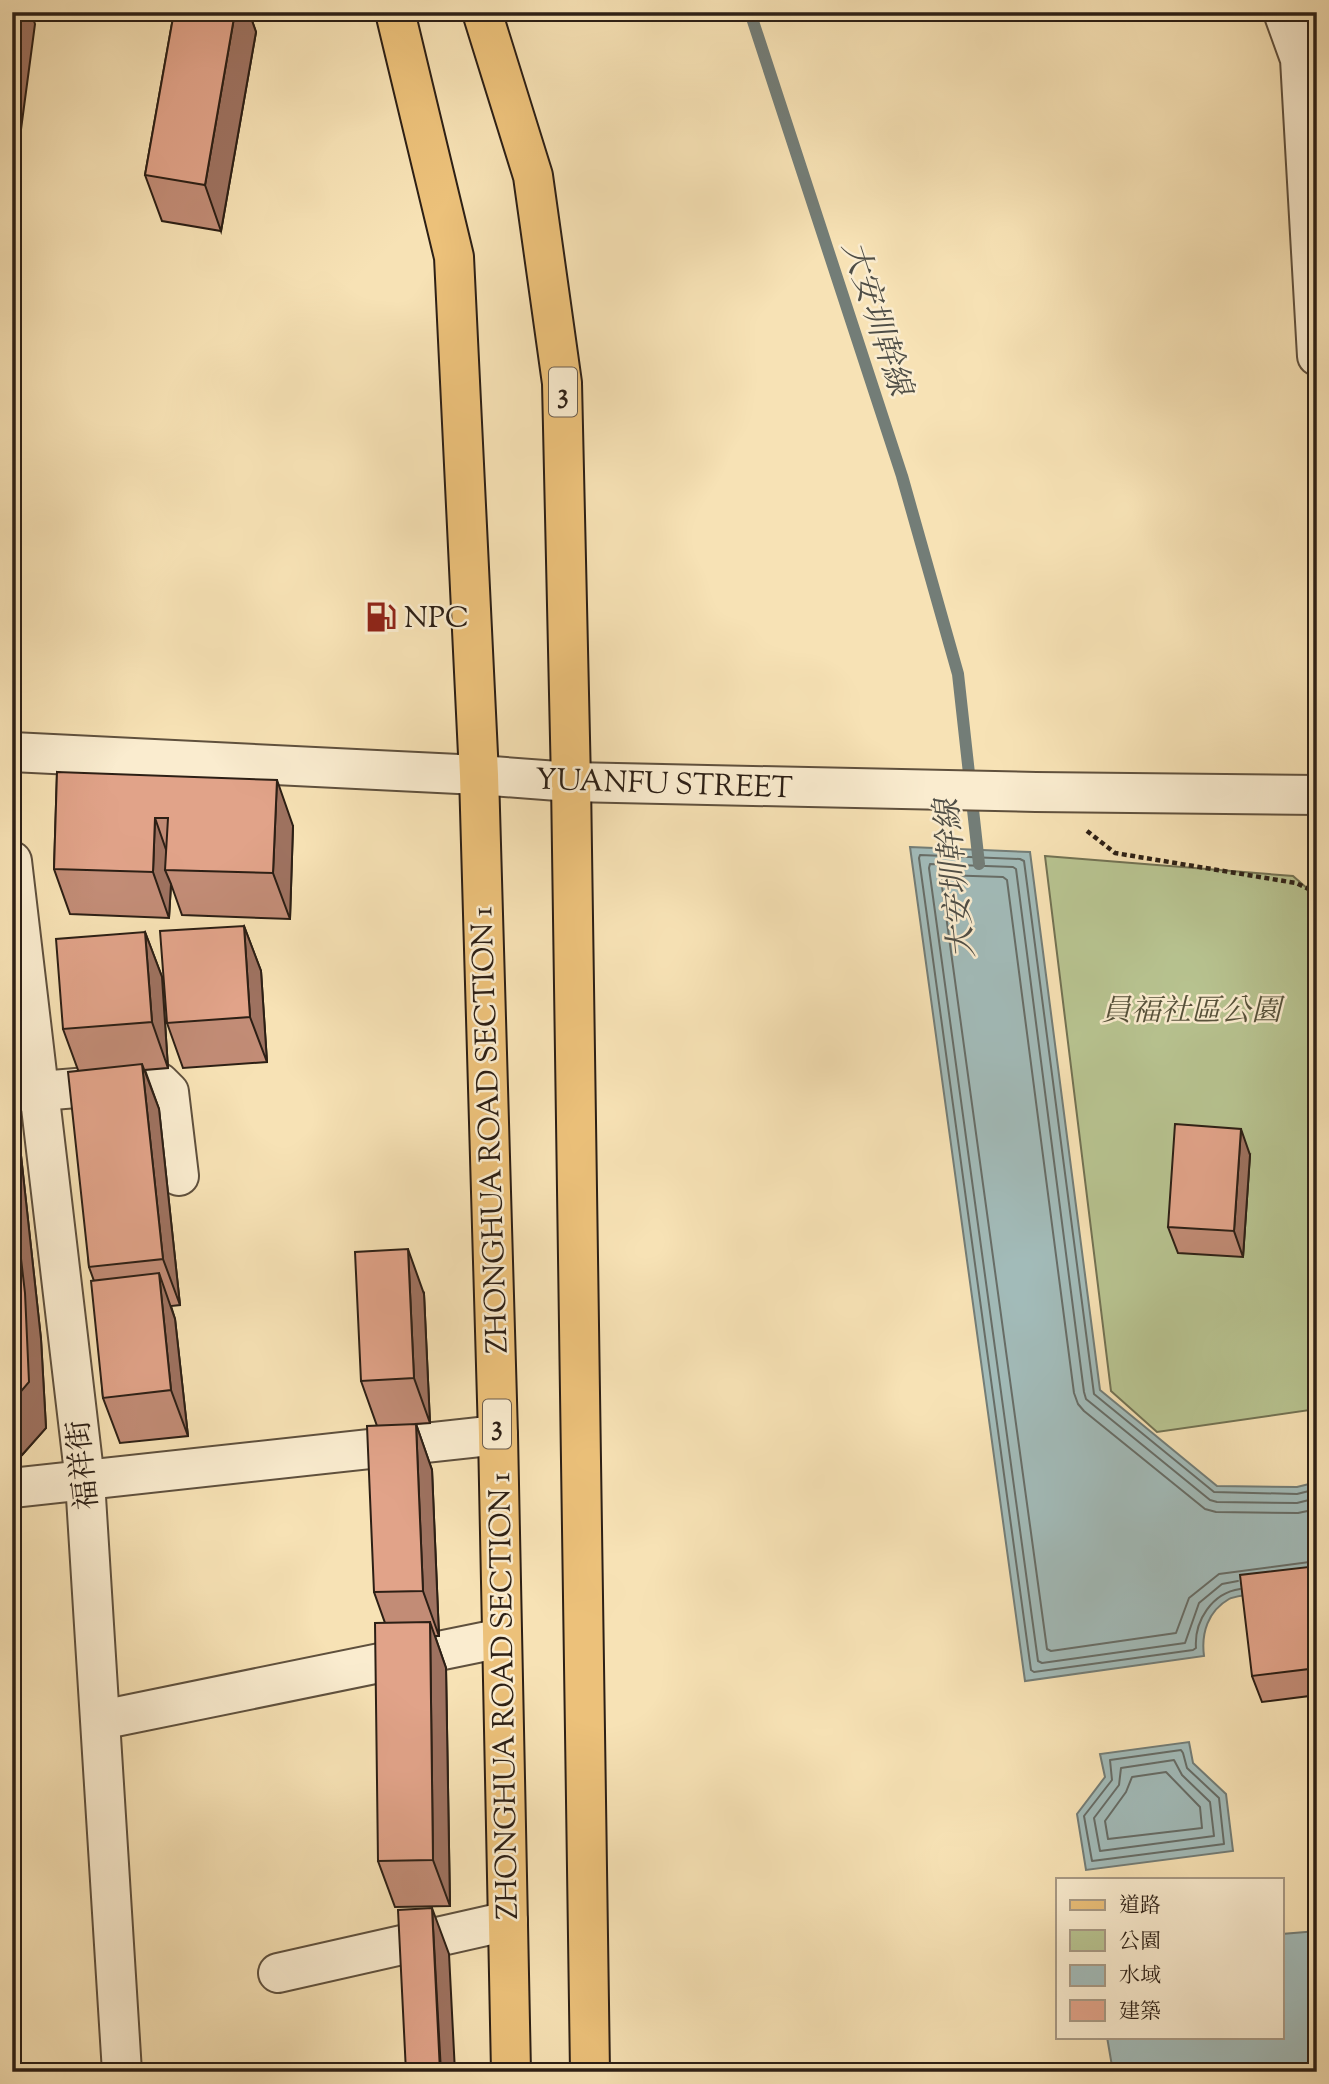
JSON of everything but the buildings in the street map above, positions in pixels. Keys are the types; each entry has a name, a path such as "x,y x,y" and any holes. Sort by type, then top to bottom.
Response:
{"main road":[{"name":"3","path":"395,12 454,257 479,775"},
{"name":"3","path":"482,12 533,176 562,383 571,782 590,2072"},
{"name":"ZHONGHUA ROAD SECTION 1","path":"479,775 498,1435 510,2072"}],"street":[{"path":"1283,12 1300,59 1317,356"},
{"name":"YUANFU STREET","path":"12,752 571,782 1036,792 1309,794"},
{"name":"福祥街","path":"12,861 26,1091 85,1481 122,2072"},
{"path":"26,1091 160,1083 169,1092 178,1175"},
{"path":"12,1488 498,1435"},
{"path":"101,1720 502,1638"},
{"path":"278,1973 508,1921"}],"path":[{"path":"1085,830 1115,853 1296,883 1317,893"}],"green space":[{"name":"員福社區公園","path":"1045,856 1293,876 1317,897 1317,1409 1157,1432 1111,1391"}],"water":[{"path":"910,847 1030,852 1100,1390 1217,1486 1297,1487 1317,1482 1317,1587 1257,1593 1229,1599 1211,1616 1205,1631 1204,1656 1025,1681"},
{"path":"1189,1742 1193,1763 1226,1794 1233,1851 1086,1870 1077,1814 1105,1777 1100,1754"},
{"path":"1317,1931 1317,2072 1113,2072 1107,2038 1284,2038 1284,1934"}],"waterway":[{"name":"大安圳幹線","path":"750,12 902,476 958,674 979,864"}],"place":[{"name":"NPC","path":"381,617"}]}
